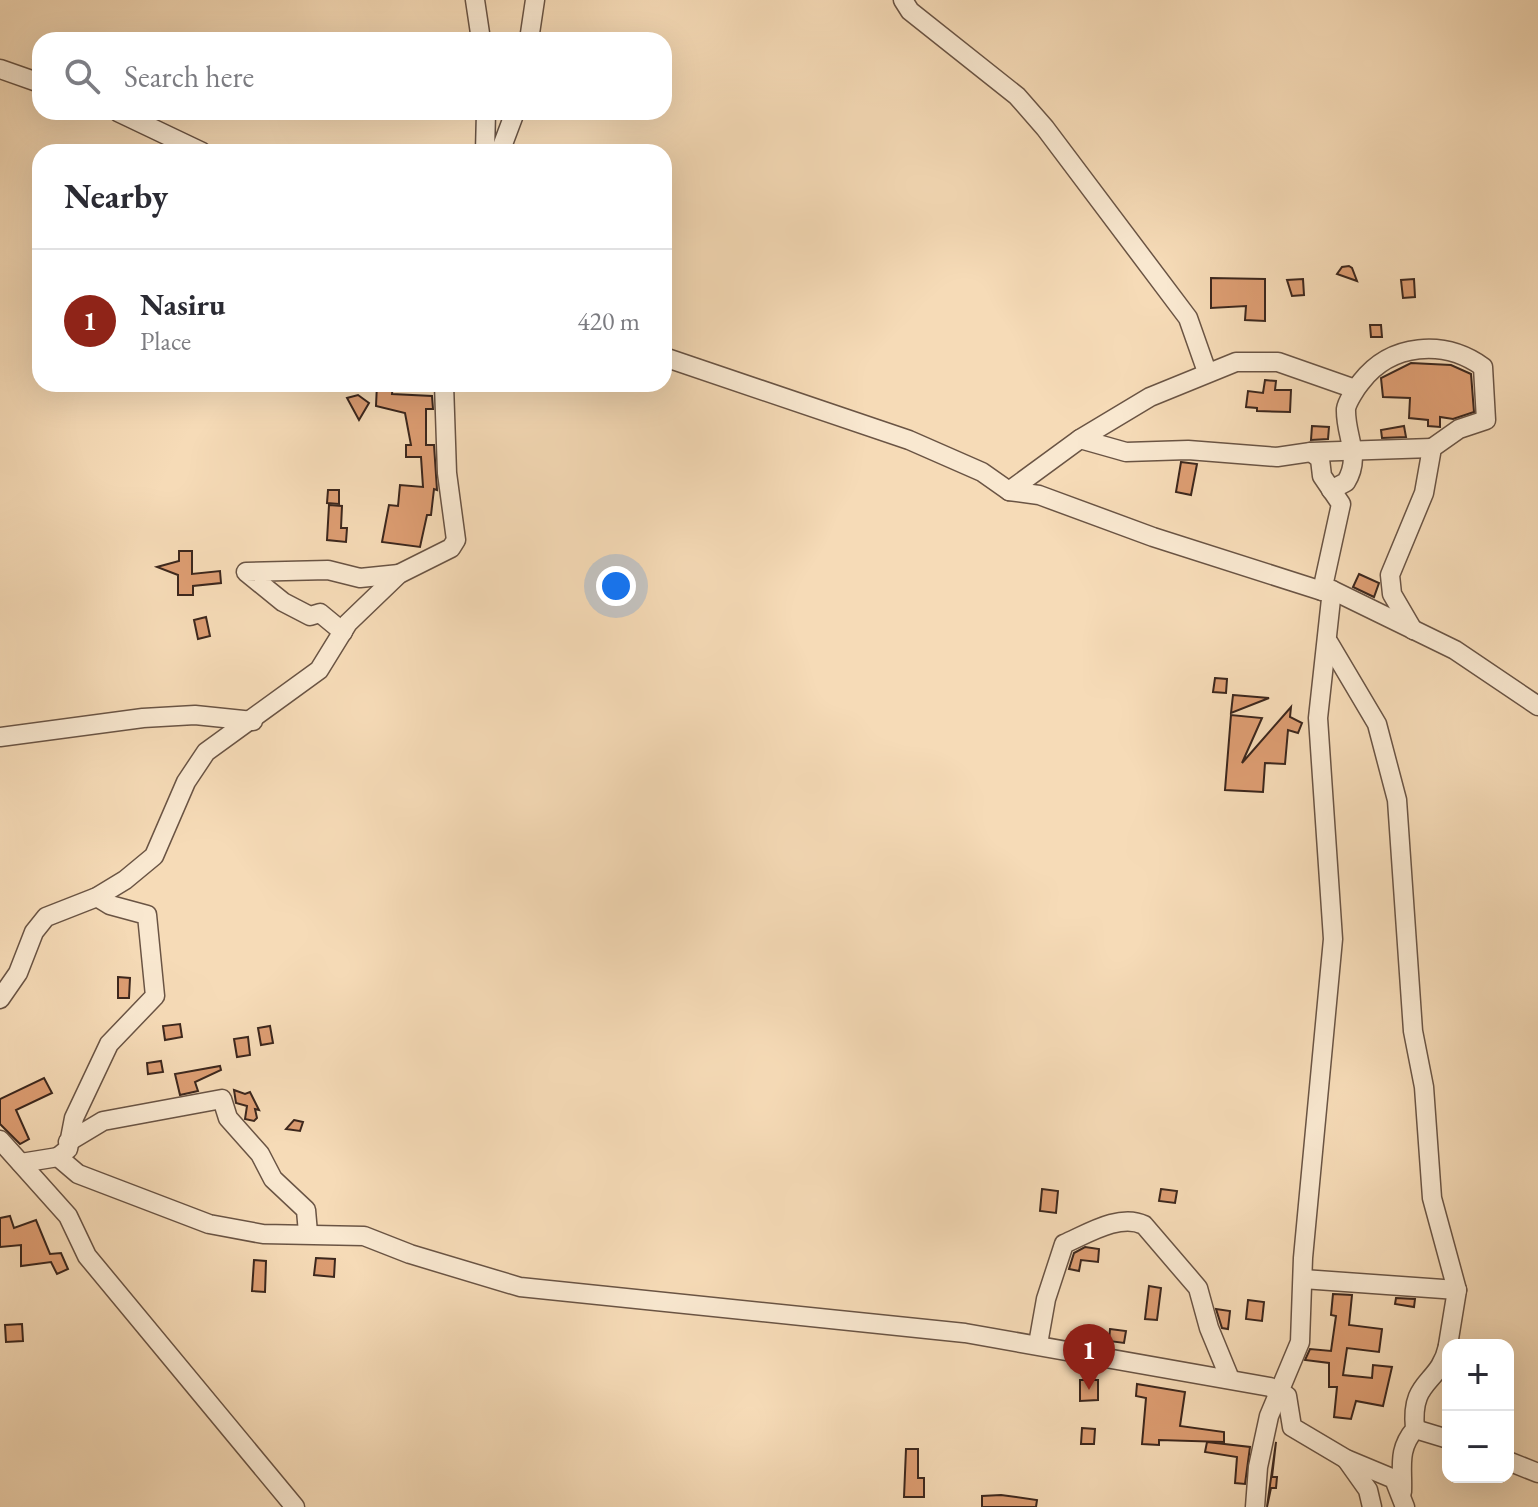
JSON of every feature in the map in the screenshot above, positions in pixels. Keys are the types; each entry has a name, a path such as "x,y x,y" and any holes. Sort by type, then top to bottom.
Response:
{"street":[{"path":"475,0 480,32"},
{"path":"530,32 535,0"},
{"path":"903,0 922,21 1017,96 1045,128 1188,318 1207,372"},
{"path":"0,69 32,80"},
{"path":"135,120 185,144"},
{"path":"485,144 486,120"},
{"path":"503,144 512,120"},
{"path":"1080,439 1110,449 1143,453 1188,450 1277,457 1311,452 1355,451 1432,448 1459,429 1486,420 1483,367 1447,349 1414,349 1378,365 1355,389 1346,407 1355,451 1349,479 1331,490"},
{"path":"672,360 909,440 982,472 1009,491 1039,495 1153,537 1327,591 1413,630 1479,665 1538,706"},
{"path":"1009,491 1080,439 1150,397 1236,362 1278,362 1355,389"},
{"path":"0,999 22,965 39,925 53,912 97,897 125,880 154,856 186,782 206,752 253,721 319,670 343,632 370,599 399,574 451,548 456,540 447,473 444,392"},
{"path":"1413,630 1392,594 1390,575 1424,493 1432,448"},
{"path":"1255,1507 1258,1467 1278,1390 1300,1342 1333,939 1318,718 1329,643 1327,591 1341,504 1322,476 1320,459 1311,452"},
{"path":"343,632 320,613 310,616 283,602 246,572 328,570 360,578 399,574"},
{"path":"1329,643 1377,724 1397,800 1413,1031 1424,1087 1432,1198 1457,1290 1449,1339"},
{"path":"0,737 143,718 195,715 253,721"},
{"path":"63,1150 76,1112 109,1044 155,996 147,915 110,905 97,897"},
{"path":"21,1163 63,1150 103,1121 222,1099 228,1118 260,1154 273,1179 306,1210 308,1233"},
{"path":"1,1144 68,1216 87,1256 295,1507"},
{"path":"63,1150 78,1174 209,1224 263,1234 364,1236 410,1254 520,1287 965,1333 1278,1390 1287,1396 1292,1427 1346,1459 1394,1479 1404,1501"},
{"path":"1038,1344 1046,1299 1064,1244 1123,1220 1134,1220 1144,1225 1198,1288 1209,1328 1230,1379"},
{"path":"1303,1279 1457,1290"},
{"path":"1404,1501 1400,1459 1405,1440 1415,1429 1413,1406 1423,1384 1440,1370 1442,1364"},
{"path":"1415,1429 1442,1437"},
{"path":"1346,1459 1368,1490 1372,1507"},
{"path":"1514,1463 1538,1473"}],"building":[{"path":"1349,266 1357,281 1337,274 1342,267"},
{"path":"1211,278 1265,279 1265,321 1245,320 1246,306 1211,308"},
{"path":"1303,279 1304,295 1292,296 1287,280"},
{"path":"1414,279 1415,297 1403,298 1401,280"},
{"path":"1370,325 1381,325 1382,337 1371,337"},
{"path":"1411,363 1451,365 1471,374 1474,412 1453,419 1440,417 1440,427 1428,426 1428,420 1409,418 1410,398 1383,397 1381,378"},
{"path":"1265,380 1276,381 1275,390 1291,390 1290,412 1257,411 1257,408 1246,407 1248,391 1263,393"},
{"path":"377,392 432,396 433,409 426,409 426,445 434,445 437,490 434,489 431,515 427,515 420,547 382,542 389,505 398,506 400,485 423,487 421,457 406,457 406,445 411,445 405,413 376,406"},
{"path":"358,395 369,403 359,420 347,398"},
{"path":"1312,426 1329,427 1328,439 1311,440"},
{"path":"1404,426 1406,437 1382,438 1381,430"},
{"path":"1181,462 1197,464 1191,495 1176,492"},
{"path":"328,490 339,490 339,504 327,503"},
{"path":"329,505 342,506 341,528 347,528 346,542 327,540"},
{"path":"179,551 192,551 192,574 220,571 221,583 193,586 193,595 178,595 178,575 157,567 179,561"},
{"path":"1359,574 1379,583 1374,597 1353,587"},
{"path":"206,617 210,636 198,639 194,620"},
{"path":"1215,678 1227,679 1226,693 1213,692"},
{"path":"1233,695 1269,698 1231,713"},
{"path":"1291,707 1290,717 1302,723 1298,733 1288,730 1285,764 1265,763 1263,792 1225,790 1231,715 1262,718 1242,763"},
{"path":"118,977 130,978 129,998 118,998"},
{"path":"180,1024 182,1037 165,1040 163,1026"},
{"path":"270,1026 273,1043 261,1045 258,1028"},
{"path":"248,1037 250,1055 237,1057 234,1039"},
{"path":"161,1061 163,1072 148,1074 147,1063"},
{"path":"220,1066 221,1070 195,1082 198,1091 180,1095 175,1074"},
{"path":"44,1078 52,1093 16,1110 29,1139 20,1144 0,1124 0,1099"},
{"path":"234,1090 245,1094 250,1092 259,1110 255,1109 257,1118 254,1121 245,1119 247,1106 236,1103"},
{"path":"294,1120 303,1122 300,1131 286,1129"},
{"path":"1042,1189 1058,1191 1056,1213 1040,1211"},
{"path":"1161,1189 1177,1191 1175,1203 1159,1201"},
{"path":"10,1216 14,1228 36,1220 50,1254 61,1253 68,1269 57,1274 51,1262 21,1266 21,1245 0,1247 0,1218"},
{"path":"1085,1247 1099,1249 1098,1262 1081,1260 1079,1271 1069,1269 1074,1253"},
{"path":"316,1258 335,1259 334,1277 314,1275"},
{"path":"254,1260 266,1261 265,1292 252,1291"},
{"path":"1149,1286 1161,1288 1157,1320 1145,1319"},
{"path":"1333,1294 1352,1295 1349,1325 1382,1329 1379,1352 1347,1348 1343,1375 1372,1378 1373,1365 1392,1367 1383,1406 1356,1401 1351,1419 1334,1417 1337,1387 1329,1387 1329,1363 1305,1360 1310,1349 1331,1351 1336,1316 1331,1315"},
{"path":"1396,1298 1415,1299 1414,1307 1395,1304"},
{"path":"1248,1300 1264,1302 1262,1321 1246,1319"},
{"path":"1216,1309 1230,1311 1228,1329 1222,1328"},
{"path":"22,1324 23,1341 6,1342 5,1325"},
{"path":"1110,1329 1126,1331 1124,1343 1109,1341"},
{"path":"1080,1380 1098,1380 1098,1400 1080,1401"},
{"path":"1137,1384 1185,1392 1180,1426 1224,1432 1224,1442 1159,1440 1159,1445 1142,1444 1146,1398 1136,1396"},
{"path":"1082,1428 1095,1429 1094,1444 1081,1444"},
{"path":"1207,1442 1250,1447 1245,1484 1235,1483 1237,1457 1205,1452"},
{"path":"1276,1442 1272,1477 1277,1477 1276,1488 1271,1488 1267,1507"},
{"path":"906,1449 918,1449 918,1478 924,1478 924,1497 904,1497"},
{"path":"982,1496 1037,1500 1036,1507 982,1507"}],"place":[{"name":"Nasiru","path":"1089,1390"}]}
